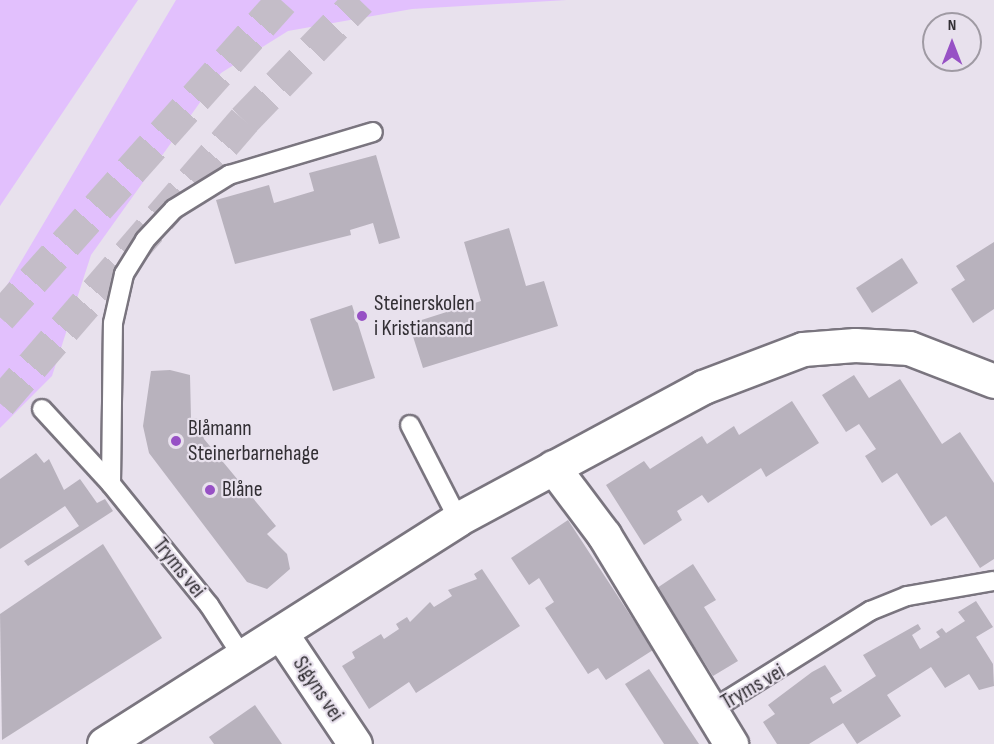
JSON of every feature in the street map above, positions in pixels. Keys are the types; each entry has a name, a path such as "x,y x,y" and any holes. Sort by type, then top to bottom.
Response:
{"street":[{"path":"104,744 242,656 282,635 458,519 703,387 803,349 909,348 994,381"},
{"name":"Tryms vei","path":"553,467 604,535 710,711"},
{"name":"Sigyns vei","path":"282,635 355,744"},
{"path":"710,711 731,744"}],"lane":[{"path":"111,484 113,323 124,274 145,240 174,209 229,175 373,132"},
{"name":"Tryms vei","path":"42,409 111,484 209,605 242,656"},
{"path":"410,425 458,519"},
{"name":"Tryms vei","path":"710,711 870,611 907,596 994,581"}],"shaded area":[{"path":"0,0 138,0 0,206"},
{"path":"176,0 567,0 412,9 288,31 221,73 91,255 52,376 0,428 0,297"}],"building":[{"path":"376,155 400,238 379,244 373,223 350,230 351,235 235,264 216,200 269,185 274,203 314,191 309,173"},
{"path":"509,228 526,286 544,281 558,326 423,368 409,324 481,301 464,242"},
{"path":"994,242 994,309 973,323 951,289 965,280 956,266"},
{"path":"902,258 918,283 872,313 856,288"},
{"path":"352,305 375,378 333,391 310,319"},
{"name":"Blåne","path":"170,370 190,375 191,418 198,419 204,439 276,526 267,534 287,554 290,569 267,589 247,582 149,453 143,426 151,371"},
{"path":"854,375 869,398 900,379 942,444 960,432 994,483 994,559 980,568 946,516 931,526 897,473 882,483 865,456 876,449 859,424 846,432 822,395"},
{"path":"792,401 819,443 766,477 761,468 708,503 702,495 677,511 682,520 644,545 606,485 644,461 650,469 702,436 707,444 734,426 739,435"},
{"path":"36,453 44,463 49,459 64,490 80,479 97,503 105,499 113,511 28,566 24,561 79,526 65,506 0,549 0,479"},
{"path":"568,520 653,650 606,680 598,668 588,674 545,608 554,602 539,578 529,585 511,558"},
{"path":"103,544 162,638 2,740 0,614"},
{"path":"693,564 716,600 704,607 738,661 713,676 657,588"},
{"path":"482,569 520,626 416,693 409,682 369,709 342,666 355,658 352,652 381,634 384,639 399,629 396,624 407,617 410,622 430,602 434,607 452,596 448,590 477,579 474,574"},
{"path":"976,601 993,627 976,637 993,664 994,686 979,690 969,674 945,688 931,667 887,695 901,716 857,744 843,723 809,744 777,744 763,722 775,714 768,705 812,672 825,665 842,691 830,698 833,704 876,676 863,655 918,624 921,629 912,635 920,649 940,637 936,632 942,628 946,633 965,621 958,612"},
{"path":"649,669 699,744 664,744 625,684"},
{"path":"255,705 282,744 214,744 209,737"}],"tunnel":[{"path":"0,317 282,0"},
{"path":"0,403 244,120 360,0"}],"place":[{"name":"Steinerskolen i Kristiansand","path":"362,316"},
{"name":"Blåmann Steinerbarnehage","path":"176,441"},
{"name":"Blåne","path":"210,490"}]}
